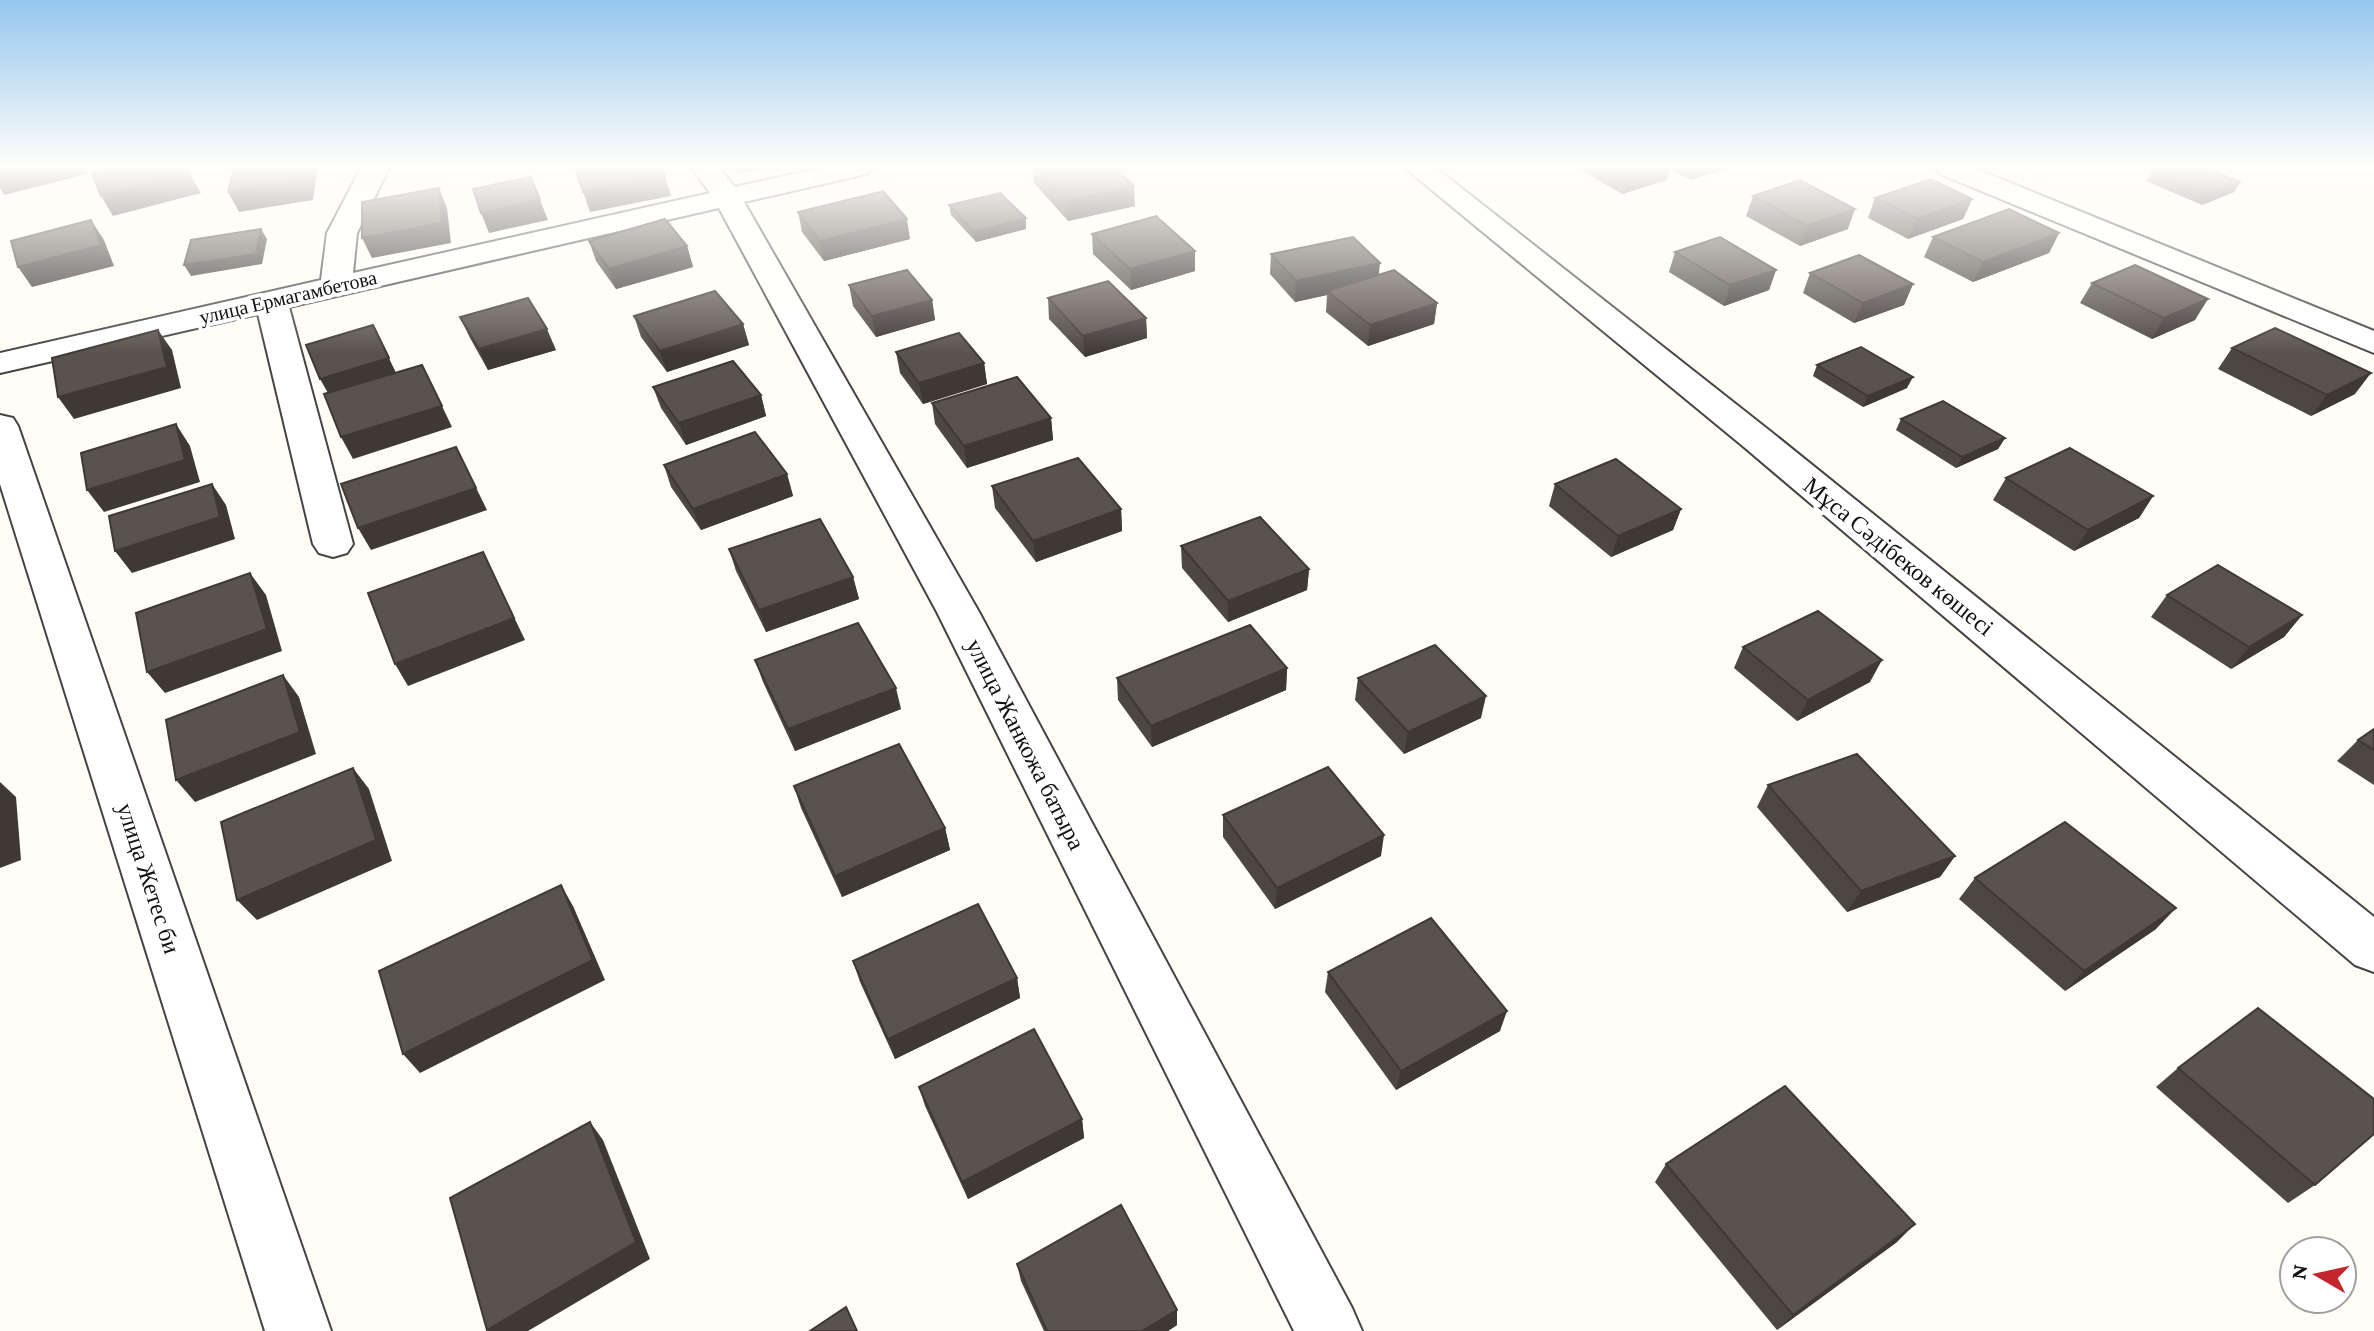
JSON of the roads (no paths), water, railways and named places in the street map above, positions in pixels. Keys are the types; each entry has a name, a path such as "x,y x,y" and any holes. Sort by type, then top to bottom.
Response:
{"street":[{"path":"336,286 343,230"},
{"name":"улица Ермагамбетова","path":"0,363 336,286 541,230"},
{"name":"улица Жанкожа батыра","path":"744,230 958,612 1329,1331"},
{"name":"Мұса Сәдібеков көшесі","path":"1496,230 1757,439 2374,949"},
{"path":"2100,230 2374,343"},
{"path":"271,301 333,544"},
{"name":"улица Жетес би","path":"0,426 298,1331"}]}
